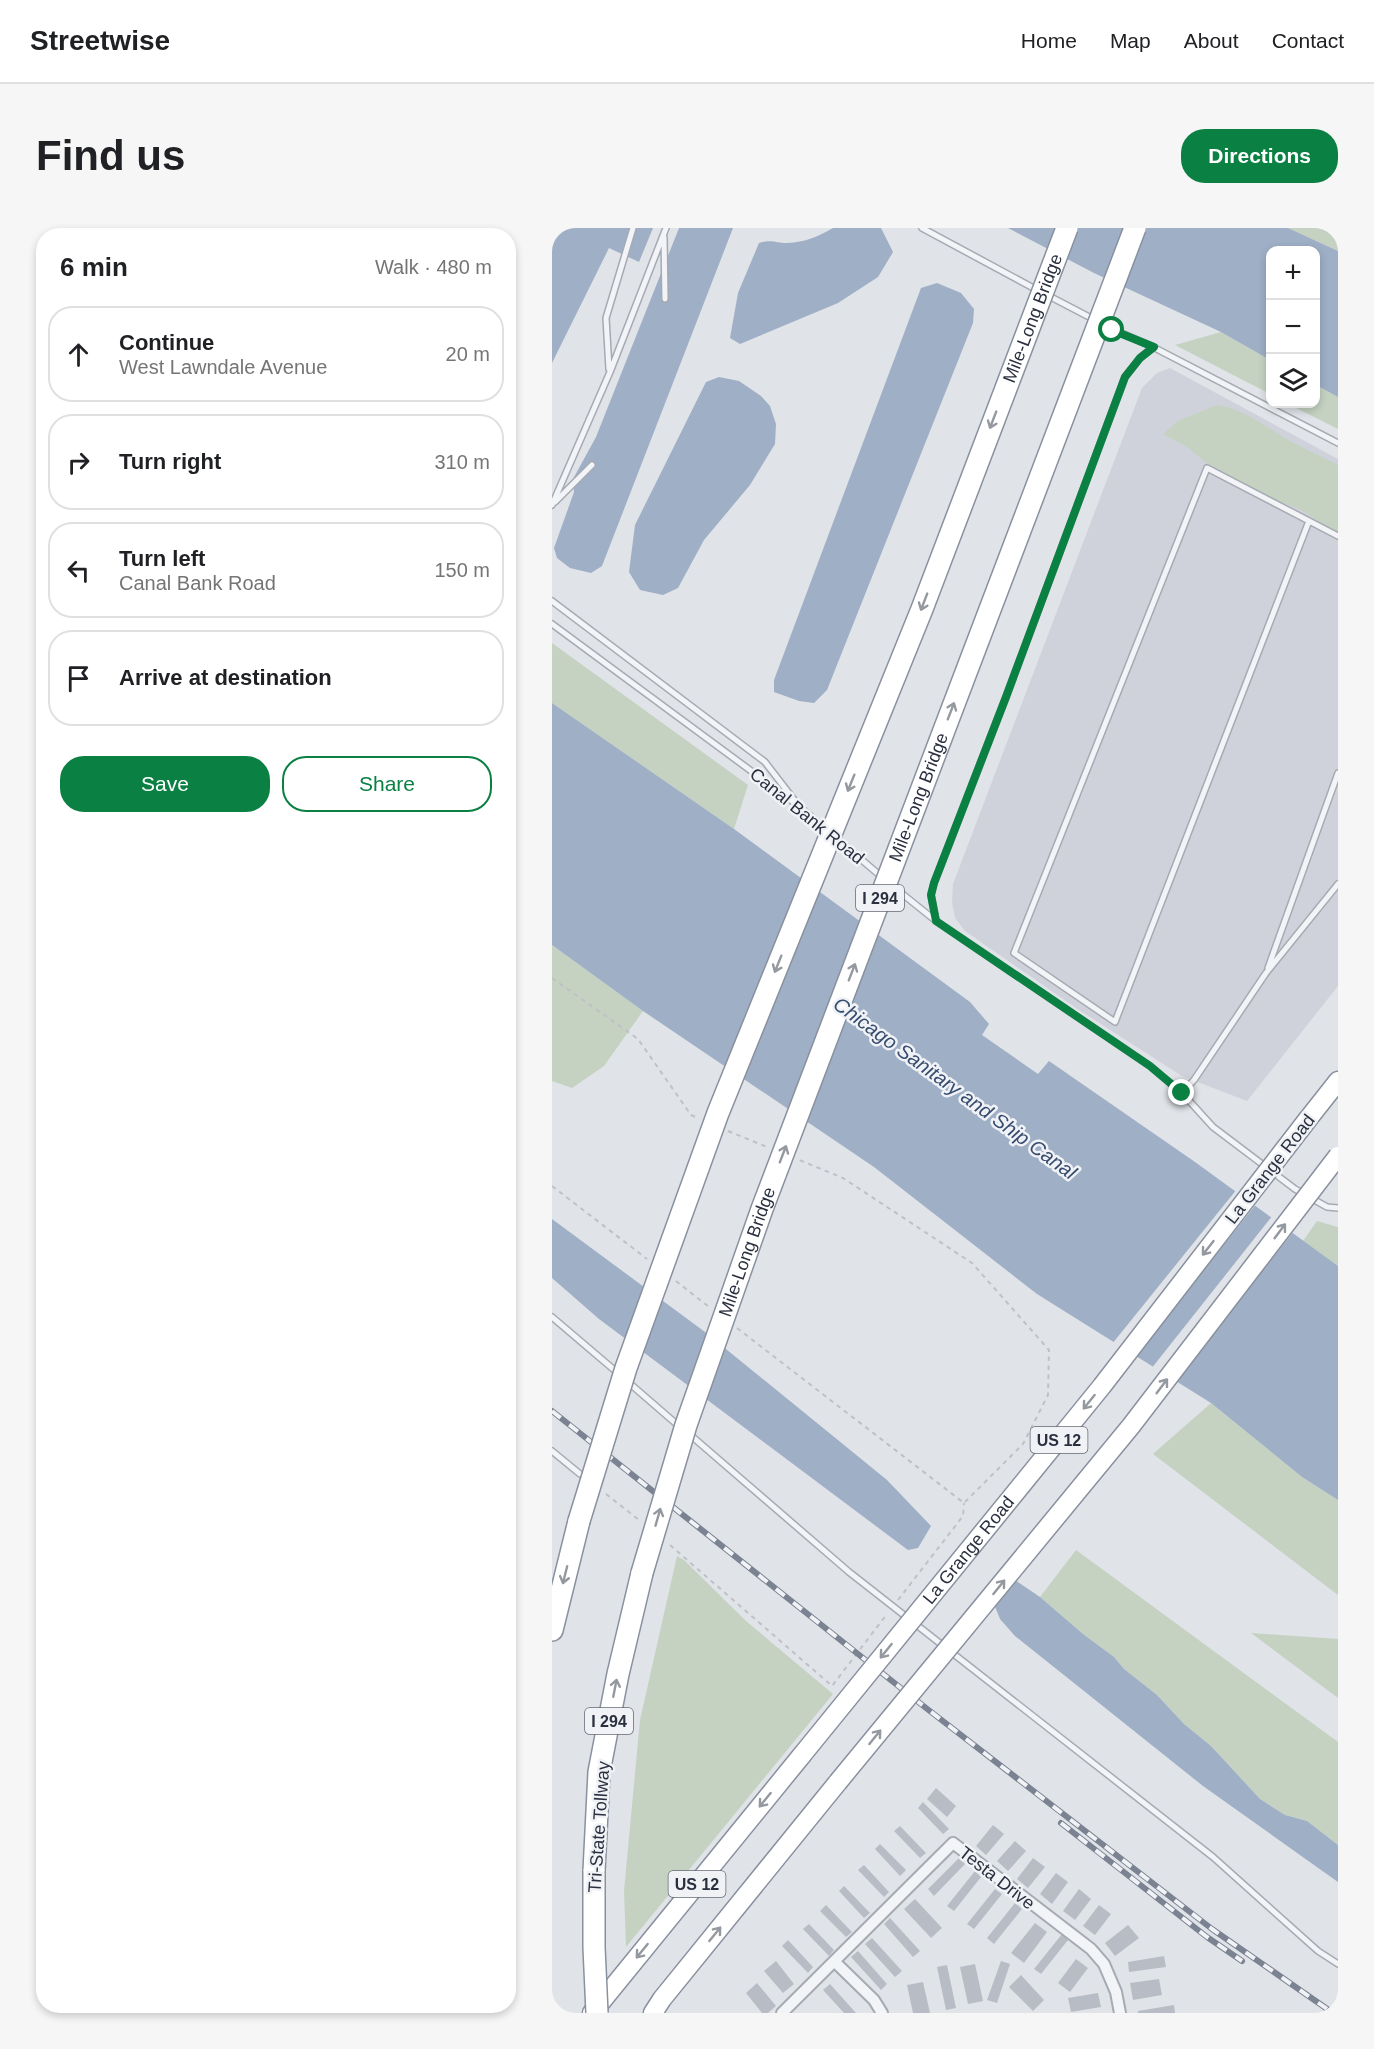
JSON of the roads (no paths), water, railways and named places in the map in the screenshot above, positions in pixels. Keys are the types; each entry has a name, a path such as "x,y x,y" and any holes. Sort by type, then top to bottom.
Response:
{"highway":[{"name":"Mile-Long Bridge","path":"552,1630 579,1521 626,1368 718,1113 922,609 1066,228"},
{"name":"Mile-Long Bridge","path":"642,1573 686,1425 762,1209 1135,228"},
{"name":"La Grange Road","path":"592,2013 1102,1386 1338,1082"},
{"name":"US 12","path":"653,2013 838,1782 1131,1426 1338,1156"},
{"name":"Tri-State Tollway","path":"597,2013 594,1870 600,1772 618,1674 642,1573"}],"street":[{"name":"Testa Drive","path":"782,2013 953,1843 1091,1949 1104,1964 1116,1992 1120,2013"},
{"path":"835,1962 874,2000 882,2013"}],"lane":[{"path":"610,372 606,318 633,228"},
{"path":"922,228 1112,330 1154,347 1338,443"},
{"path":"552,505 610,372 665,230"},
{"path":"665,230 665,299"},
{"path":"936,921 931,895 934,883 1125,377 1140,358 1154,347"},
{"path":"552,505 592,465"},
{"path":"1309,521 1114,1022 1014,953 1207,468 1338,536"},
{"path":"552,601 765,762 800,807"},
{"name":"Canal Bank Road","path":"552,624 800,807 936,921 1150,1066 1182,1093 1213,1127 1294,1189 1327,1207 1338,1208"},
{"path":"1266,973 1338,773"},
{"path":"1182,1093 1194,1080 1266,973 1338,884"},
{"path":"552,1317 849,1572 1213,1857 1318,1951 1338,1964"},
{"path":"552,1451 580,1474"}],"water":[{"path":"552,228 653,228 639,262 609,248 552,363"},
{"path":"679,228 733,228 602,566 591,573 570,568 557,558 554,548 574,492 573,479 596,437"},
{"path":"833,228 881,228 893,252 878,277 838,303 740,344 730,338 738,293 759,243 767,241 800,242"},
{"path":"1008,228 1288,228 1338,251 1338,397 1320,387 1320,246 1266,246 1266,358 1221,332 1094,273"},
{"path":"937,283 961,293 974,309 973,323 827,690 814,703 799,701 774,692 774,680 921,288"},
{"path":"719,377 739,381 761,396 770,406 776,424 775,444 750,485 704,540 678,588 663,595 640,590 629,572 635,525 706,382"},
{"name":"Chicago Sanitary and Ship Canal","path":"552,703 734,829 970,1002 989,1024 982,1035 1038,1074 1049,1061 1195,1162 1338,1266 1338,1500 1302,1477 1211,1403 1037,1294 874,1167 643,1011 552,945"},
{"path":"552,1219 705,1332 887,1480 931,1526 918,1548 908,1550 599,1319 552,1278"},
{"path":"1015,1580 1040,1597 1157,1695 1184,1724 1211,1746 1260,1799 1285,1815 1307,1821 1338,1845 1338,1882 1203,1786 1015,1636 1000,1619 988,1589"}],"railway":[{"path":"552,1411 926,1708 1212,1929 1333,2013"},
{"path":"1061,1823 1207,1937 1242,1961"}]}
